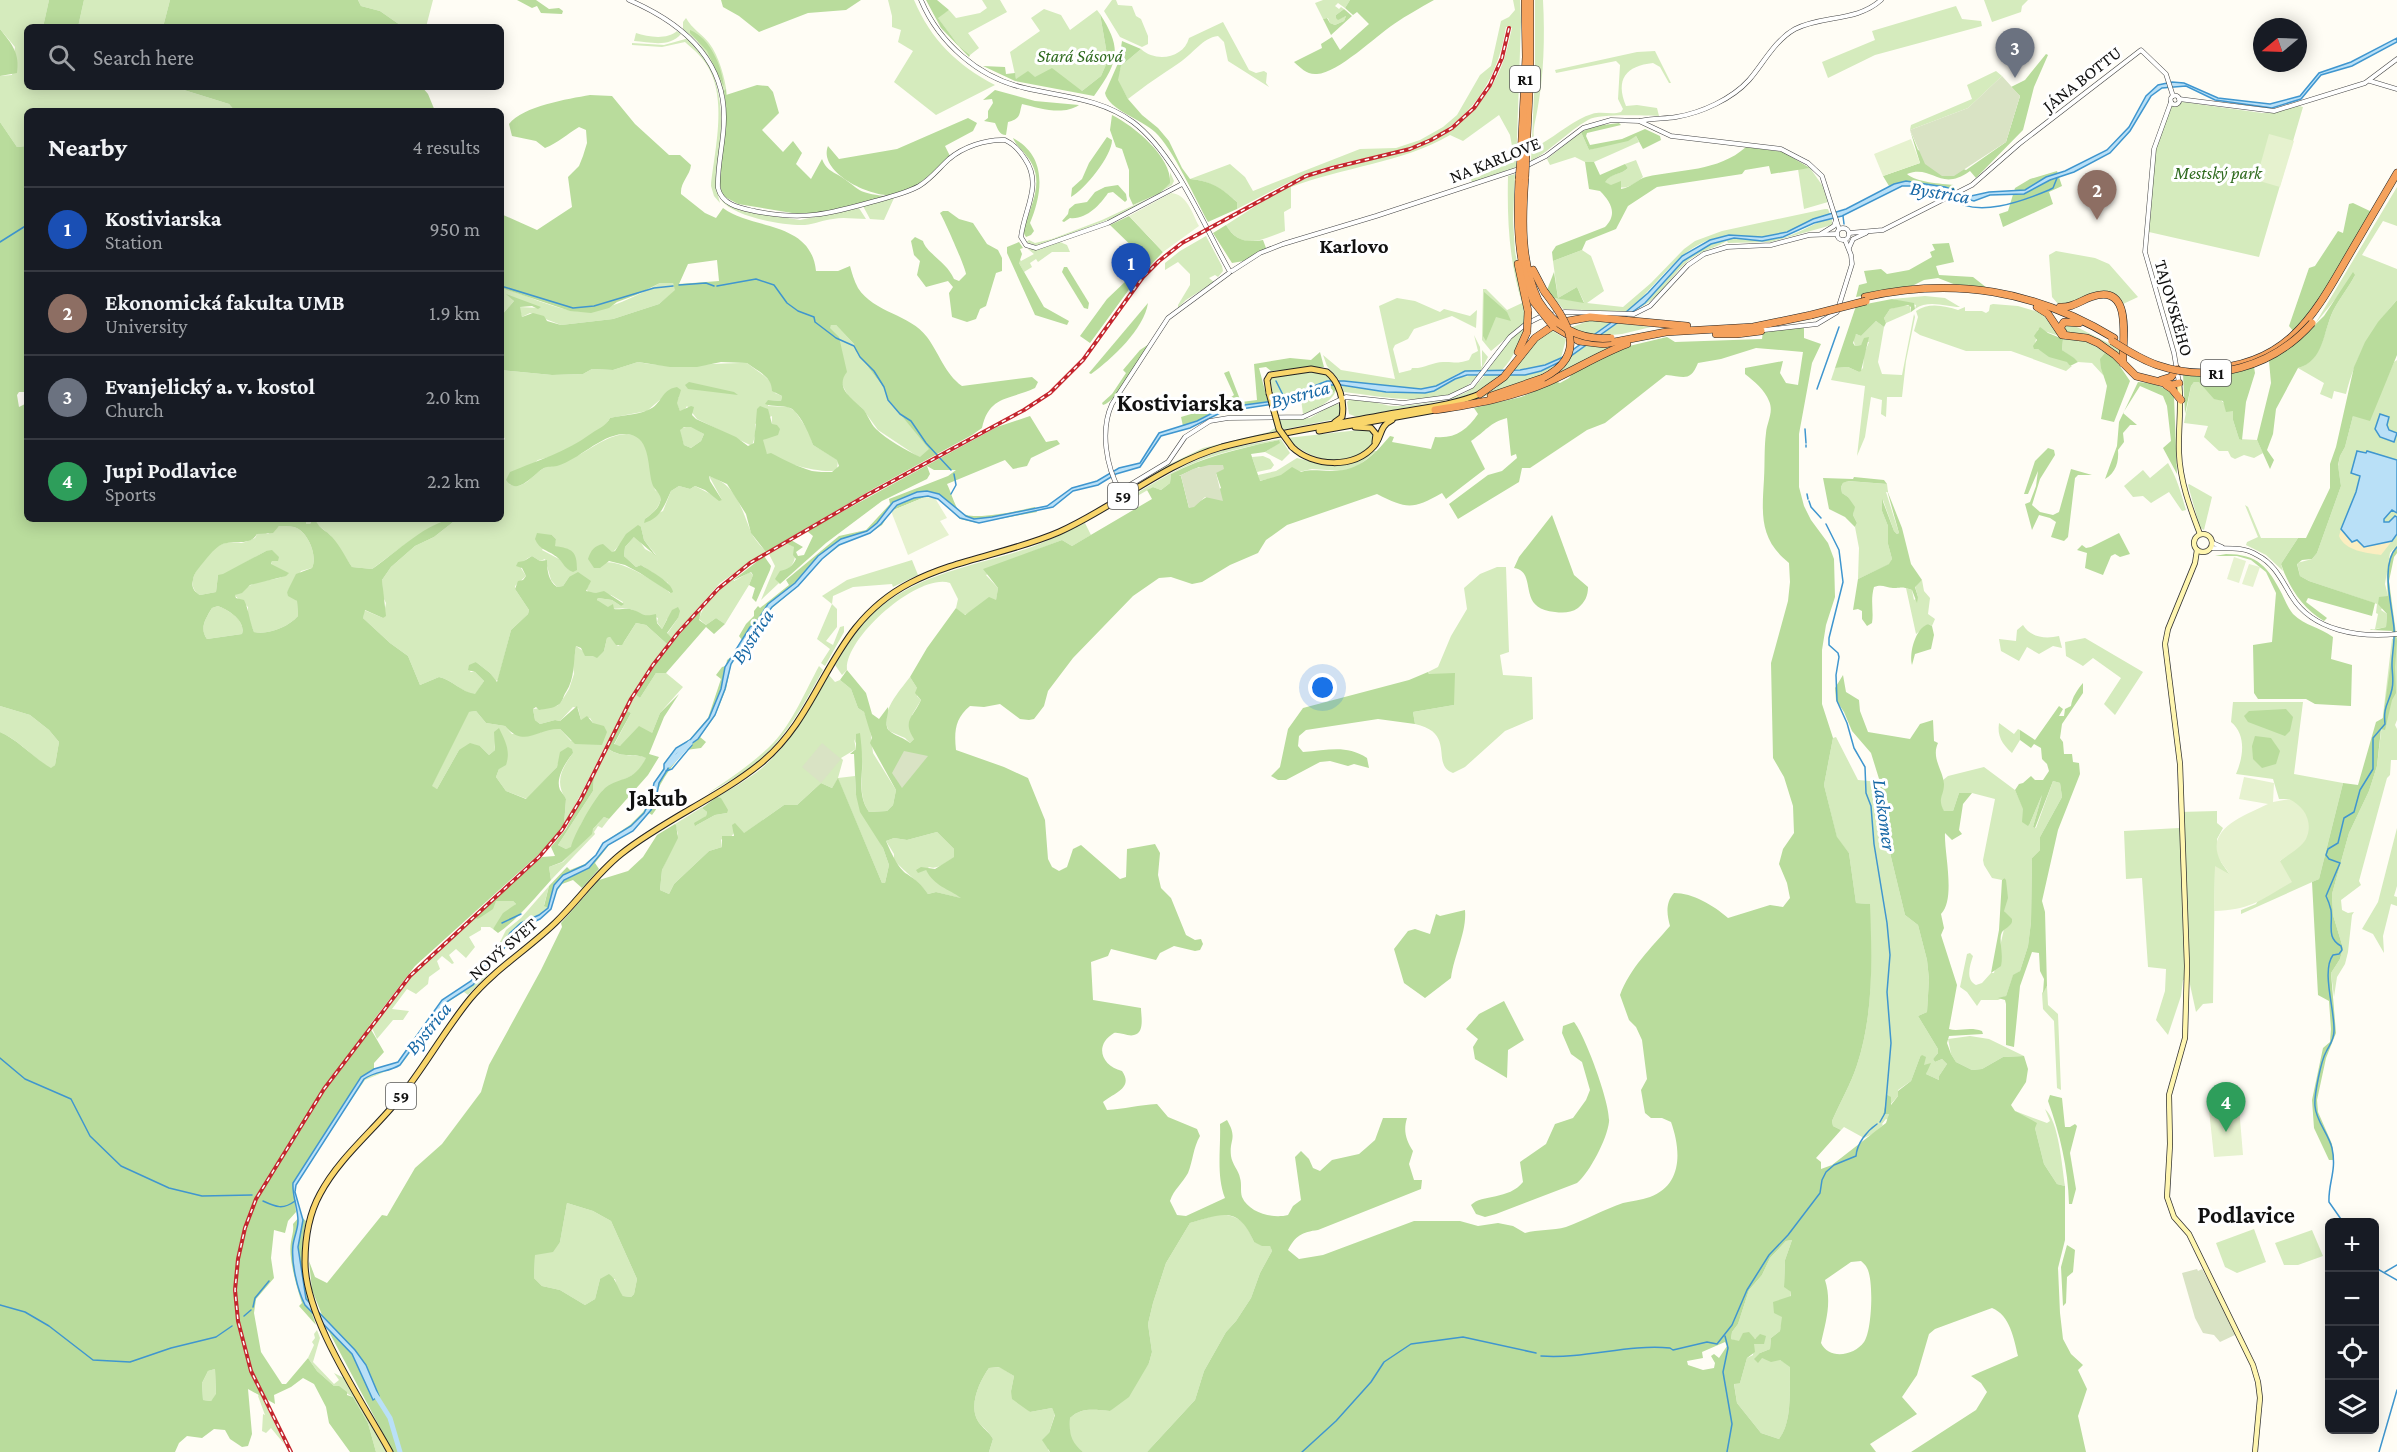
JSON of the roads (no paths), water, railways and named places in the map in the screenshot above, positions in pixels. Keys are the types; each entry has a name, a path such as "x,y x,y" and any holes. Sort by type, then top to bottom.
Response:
{"highway":[{"name":"R1","path":"1525,0 1526,66 1522,178 1518,210 1522,263 1536,301 1568,330 1607,341 1678,331 1762,326 1894,291 1953,286 2004,293 2046,305 2091,324 2113,340"},
{"name":"R1","path":"1523,156 1530,74 1530,0"},
{"name":"R1","path":"2311,322 2397,173"},
{"name":"R1","path":"1522,178 1524,233 1528,267 1536,301"},
{"name":"R1","path":"1865,299 1950,291 1990,296 2037,307 2079,323 2156,365 2183,372 2212,373 2240,369 2266,359 2294,342 2311,322 2397,182"},
{"path":"1482,393 1502,377 1522,346 1527,332 1528,311 1518,261 1515,222 1518,210"},
{"path":"1463,406 1543,378 1564,361 1570,342 1565,320 1534,274 1524,233"},
{"path":"2046,305 2067,308 2098,295 2107,295 2120,305 2124,317 2123,363"},
{"path":"2085,300 2080,311 2091,324"},
{"path":"2037,307 2050,316 2060,332 2066,336 2086,338 2098,343 2110,351 2136,376 2172,385 2179,383"},
{"name":"R1","path":"1607,341 1687,326 1754,323 1811,313"},
{"path":"1509,367 1535,338 1553,325 1581,318 1687,326"},
{"path":"2071,336 2061,331 2060,325 2067,321 2079,323"},
{"path":"1708,333 1732,329"},
{"path":"1629,343 1666,335 1737,334 1764,330"},
{"path":"1435,410 1495,400 1536,387 1641,338"},
{"path":"2167,379 2177,369"},
{"path":"2155,381 2167,379 2179,383"},
{"path":"2155,381 2172,389 2181,400"}],"main road":[{"path":"1322,426 1340,420 1343,408 1339,390 1329,373 1311,369 1270,375 1267,380 1269,393 1279,429 1292,447 1310,459 1333,463 1356,458 1374,446 1383,426 1392,420 1410,417 1417,413"},
{"name":"TAJOVSKÉHO","path":"2179,383 2180,462 2184,487 2198,535"},
{"name":"59","path":"1252,441 1322,426 1449,404 1482,393"},
{"path":"1343,408 1351,417 1369,418"},
{"name":"59","path":"1252,441 1435,410"},
{"path":"1357,427 1370,424 1383,426"},
{"path":"1341,427 1371,428 1376,434 1374,446"},
{"name":"NOVÝ SVET","path":"390,1452 324,1333 312,1303 306,1278 305,1259 311,1216 320,1193 335,1171 398,1100 471,998 492,976 554,924 617,857 647,835 740,778 770,755 793,729 844,641 865,615 883,599 908,584 939,570 1058,532 1186,461 1209,452 1252,441"},
{"path":"2199,551 2194,544 2198,535 2209,536 2212,546 2199,551 2168,629 2165,644 2170,702 2179,756 2187,966 2185,1034 2170,1089 2167,1197 2174,1217 2189,1234 2253,1365 2260,1398 2255,1452"}],"street":[{"path":"628,0 681,30 700,47 711,63 720,89 724,115 718,188 721,197 729,203 752,210 789,216 804,217 832,212 911,189 928,180 962,150 984,142 1005,140 1023,155 1034,177 1032,196 1021,234 1023,242 1027,246 1042,247 1096,227 1182,184"},
{"path":"921,0 945,39 982,71 1009,84 1089,100 1119,113 1152,139 1182,184 1230,271"},
{"name":"NA KARLOVE","path":"1341,399 1303,417 1228,418 1210,421 1185,437 1168,462 1120,491 1114,477 1106,437 1110,409 1166,320 1230,271 1283,244 1439,196 1531,164 1589,125 1611,120 1639,121 1681,117 1718,102 1743,86 1781,41 1794,30 1814,22 1855,14 1881,0"},
{"name":"JÁNA BOTTU","path":"1870,232 1895,225 1980,179 2040,128 2141,50 2160,67 2173,96"},
{"path":"2173,96 2179,99 2270,111 2370,81 2397,59"},
{"path":"2370,81 2397,89"},
{"name":"TAJOVSKÉHO","path":"2173,96 2154,149 2145,252 2179,383"},
{"path":"2171,102 2177,104 2179,99"},
{"path":"1647,126 1649,120"},
{"path":"1639,121 1671,136 1743,143 1785,150 1818,171 1824,182 1839,229 1836,234"},
{"path":"1821,234 1834,225 1836,219"},
{"path":"1839,229 1846,228 1849,233"},
{"path":"1849,233 1870,232"},
{"path":"1849,248 1853,239 1870,232"},
{"path":"1845,240 1849,233"},
{"path":"1341,399 1352,397 1403,403 1437,399 1466,390 1481,377 1498,349 1513,333 1540,317 1565,312 1618,319 1650,306 1688,264 1704,254 1727,247 1771,245 1821,234 1836,234"},
{"path":"1836,234 1839,239 1845,240"},
{"path":"1764,330 1807,326 1822,322 1835,314 1841,304 1846,279 1852,264 1845,240"},
{"path":"2212,546 2244,549 2263,558 2277,572 2299,608 2317,621 2350,632 2395,634"}],"water":[{"path":"2397,38 2397,42 2352,66 2321,75 2301,99 2272,108 2215,100 2186,86 2162,88 2151,96 2130,131 2110,153 2024,194 1990,195 1974,201 1916,186 1902,186 1842,216 1814,223 1783,237 1762,241 1734,238 1711,244 1683,261 1645,303 1568,358 1541,371 1525,375 1467,375 1425,393 1386,392 1326,385 1274,404 1222,412 1190,428 1161,436 1140,467 1116,474 1098,485 1073,491 1053,507 979,523 960,518 938,499 928,496 914,498 897,505 870,533 839,545 822,559 798,586 772,607 731,664 715,715 698,739 677,754 659,783 651,810 633,831 608,845 589,868 564,880 557,889 551,909 540,919 522,927 473,985 445,1003 400,1065 364,1079 296,1185 295,1192 303,1220 298,1247 306,1299 355,1350 366,1365 379,1396 373,1400 352,1354 305,1305 297,1283 293,1259 293,1245 298,1221 293,1183 361,1077 374,1069 398,1062 442,1000 471,981 502,946 510,933 521,923 548,908 554,885 563,875 585,865 596,855 603,843 631,826 644,813 650,801 654,783 664,769 664,764 676,748 690,740 709,718 721,689 725,667 750,627 756,623 768,604 795,583 818,556 841,539 867,531 877,523 893,502 917,492 927,491 939,494 966,516 974,519 1047,506 1072,488 1097,481 1119,468 1140,463 1159,433 1197,421 1222,408 1274,401 1327,381 1421,389 1436,386 1465,371 1520,370 1545,365 1561,358 1626,312 1648,293 1682,256 1710,240 1729,235 1762,237 1787,232 1813,219 1846,209 1894,184 1906,181 1945,187 1971,196 1989,192 2025,190 2046,177 2065,171 2107,150 2129,127 2146,96 2158,85 2172,82 2184,83 2218,98 2270,104 2300,96 2319,73 2351,62"},
{"path":"2380,414 2389,417 2387,425 2389,430 2397,433 2394,442 2380,437 2375,429"},
{"path":"2357,451 2366,453 2367,451 2397,460 2397,513 2392,510 2384,519 2384,522 2389,522 2395,516 2397,517 2397,534 2392,541 2364,547 2357,540 2352,542 2341,529 2360,476 2351,473"}],"waterway":[{"path":"1951,198 1973,207 2000,206 2049,190 2053,188 2057,178"},
{"name":"Laskomer","path":"1843,216 1844,224"},
{"path":"0,242 24,227"},
{"path":"717,286 756,279 774,285 787,303 798,311 814,317 815,322 836,338 854,346 860,357 874,371 884,387 888,400 900,414 911,421 926,443 951,470"},
{"path":"679,285 706,283 714,286"},
{"path":"504,287 573,308 594,306 654,288 673,286"},
{"name":"Laskomer","path":"1817,389 1839,327"},
{"path":"1276,381 1285,399"},
{"name":"Laskomer","path":"1805,429 1806,443"},
{"path":"951,494 956,485 954,474"},
{"name":"Laskomer","path":"1807,494 1808,499"},
{"name":"Laskomer","path":"1809,501 1811,507 1821,518"},
{"name":"Laskomer","path":"1826,524 1839,550 1843,582 1829,638 1829,645 1839,657 1836,675 1837,701 1847,723 1854,748 1865,767 1866,793 1871,806 1874,844 1890,955 1887,992 1891,1043 1885,1113 1880,1122"},
{"path":"2340,1218 2329,1202 2333,1170 2332,1148 2315,1106 2320,1070 2334,1034 2328,971 2333,955 2339,954 2342,950 2333,939 2331,910 2326,896 2340,863 2329,859 2326,855 2328,849 2338,843 2344,818 2354,812 2360,790 2373,769 2373,738 2385,724 2386,709 2393,686 2394,638 2388,574 2392,554 2397,547"},
{"name":"Bystrica","path":"669,765 690,743"},
{"path":"666,771 672,769 692,745"},
{"path":"502,923 521,914"},
{"path":"0,1058 25,1079 71,1099 90,1136 121,1166 169,1188 202,1196 252,1195"},
{"name":"Laskomer","path":"1541,1356 1654,1347 1673,1350 1707,1342 1717,1344 1732,1325 1747,1290 1769,1255 1788,1235 1820,1193 1826,1172 1834,1165 1856,1156 1863,1138 1877,1124"},
{"path":"263,1201 279,1207 287,1206 295,1201"},
{"path":"2385,1272 2397,1265"},
{"path":"2379,1270 2397,1280"},
{"path":"253,1307 255,1298 269,1281"},
{"path":"0,1305 25,1312 49,1326 93,1360 130,1362 171,1348 216,1337 232,1326"},
{"path":"244,1316 251,1310"},
{"path":"1725,1336 1728,1348 1723,1372 1732,1424 1727,1452"},
{"path":"1302,1452 1336,1421 1371,1382 1384,1362 1411,1344 1463,1337 1536,1353"},
{"path":"2379,1452 2397,1390"},
{"name":"Bystrica","path":"375,1394 390,1418 400,1452"}],"railway":[{"path":"291,1452 251,1371 238,1321 235,1290 238,1259 245,1228 256,1199 324,1089 410,976 539,857 562,830 581,799 631,699 653,665 678,633 718,589 750,563 867,495 1024,410 1050,393 1083,360 1143,277 1182,243 1306,176 1410,149 1452,128 1474,108 1490,85 1502,58 1509,28"}],"place":[{"name":"Evanjelický a. v. kostol","path":"2015,78"},
{"name":"Ekonomická fakulta UMB","path":"2097,220"},
{"name":"Kostiviarska","path":"1131,293"},
{"name":"Jupi Podlavice","path":"2226,1132"}],"district":[{"name":"Karlovo","path":"1354,246"},
{"name":"Kostiviarska","path":"1180,403"},
{"name":"Jakub","path":"658,798"},
{"name":"Podlavice","path":"2246,1215"}],"park label":[{"name":"Stará Sásová","path":"1080,56"},
{"name":"Mestský park","path":"2218,173"}]}
